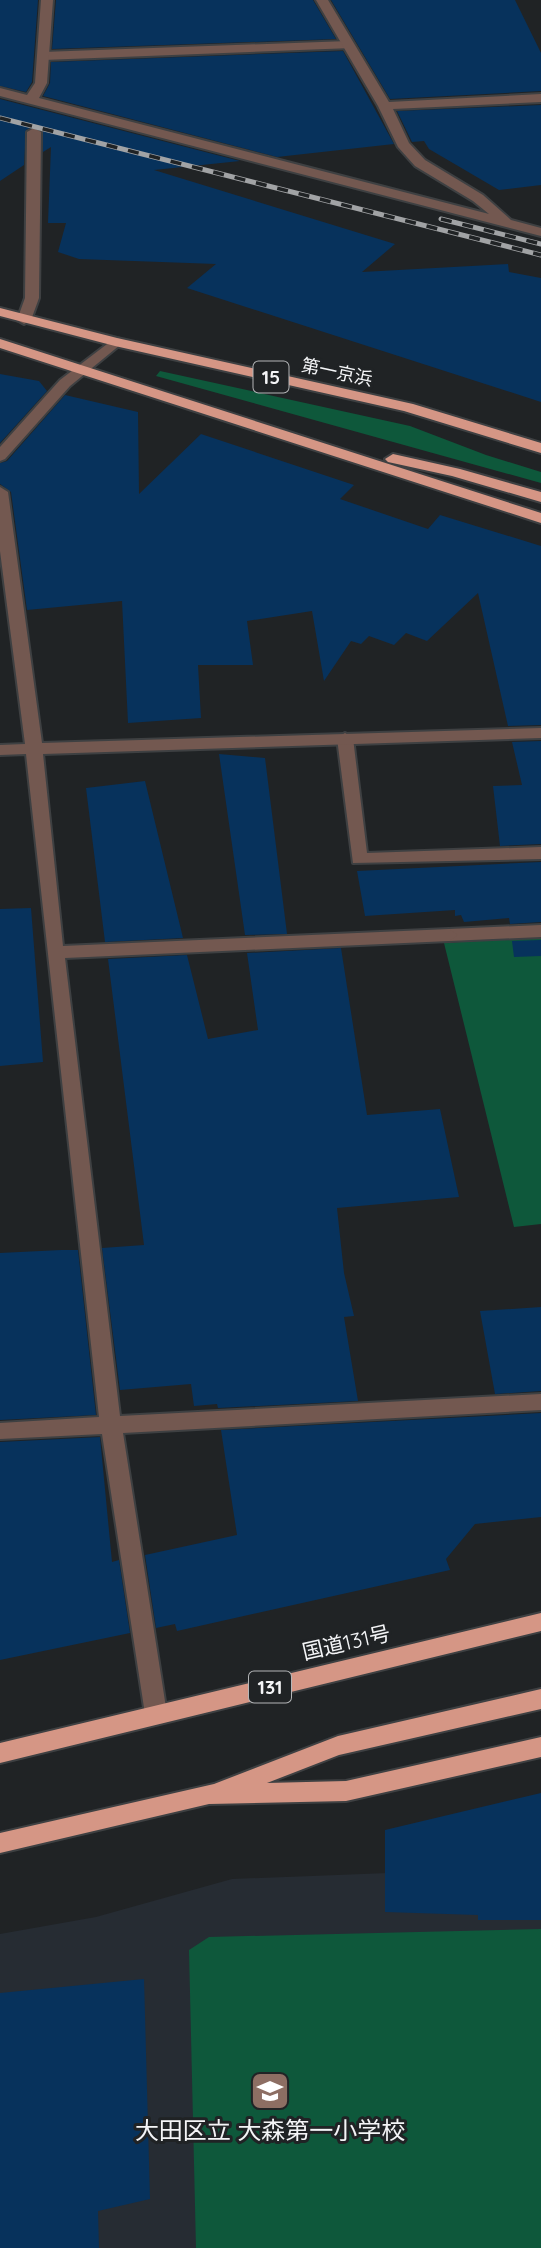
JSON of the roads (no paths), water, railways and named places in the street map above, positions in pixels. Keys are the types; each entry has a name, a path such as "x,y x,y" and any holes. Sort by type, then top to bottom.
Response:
{"highway":[{"name":"第一京浜","path":"0,312 115,342 408,407 541,448"},
{"name":"15","path":"0,343 541,517"},
{"name":"15","path":"293,436 455,472 541,497"},
{"name":"国道131号","path":"0,1753 541,1622"},
{"path":"0,1843 209,1794 338,1746 541,1699"},
{"path":"209,1794 346,1791 541,1747"}],"street":[{"path":"31,100 40,83 47,0"},
{"path":"322,0 386,106 403,144 420,163 478,198 508,223"},
{"path":"43,56 348,45"},
{"path":"0,92 541,232"},
{"path":"386,106 541,98"},
{"path":"24,320 32,298 34,132"},
{"path":"0,456 80,369 115,342"},
{"path":"0,492 34,749 111,1426 156,1714"},
{"path":"0,750 541,733"},
{"path":"345,738 359,859 541,853"},
{"path":"55,952 449,934"},
{"path":"0,1431 541,1402"}],"lane":[{"path":"449,934 541,931"}],"railway":[{"path":"0,118 541,255"},
{"path":"441,219 541,244"}],"place":[{"name":"大田区立 大森第一小学校","path":"270,2091"}]}
